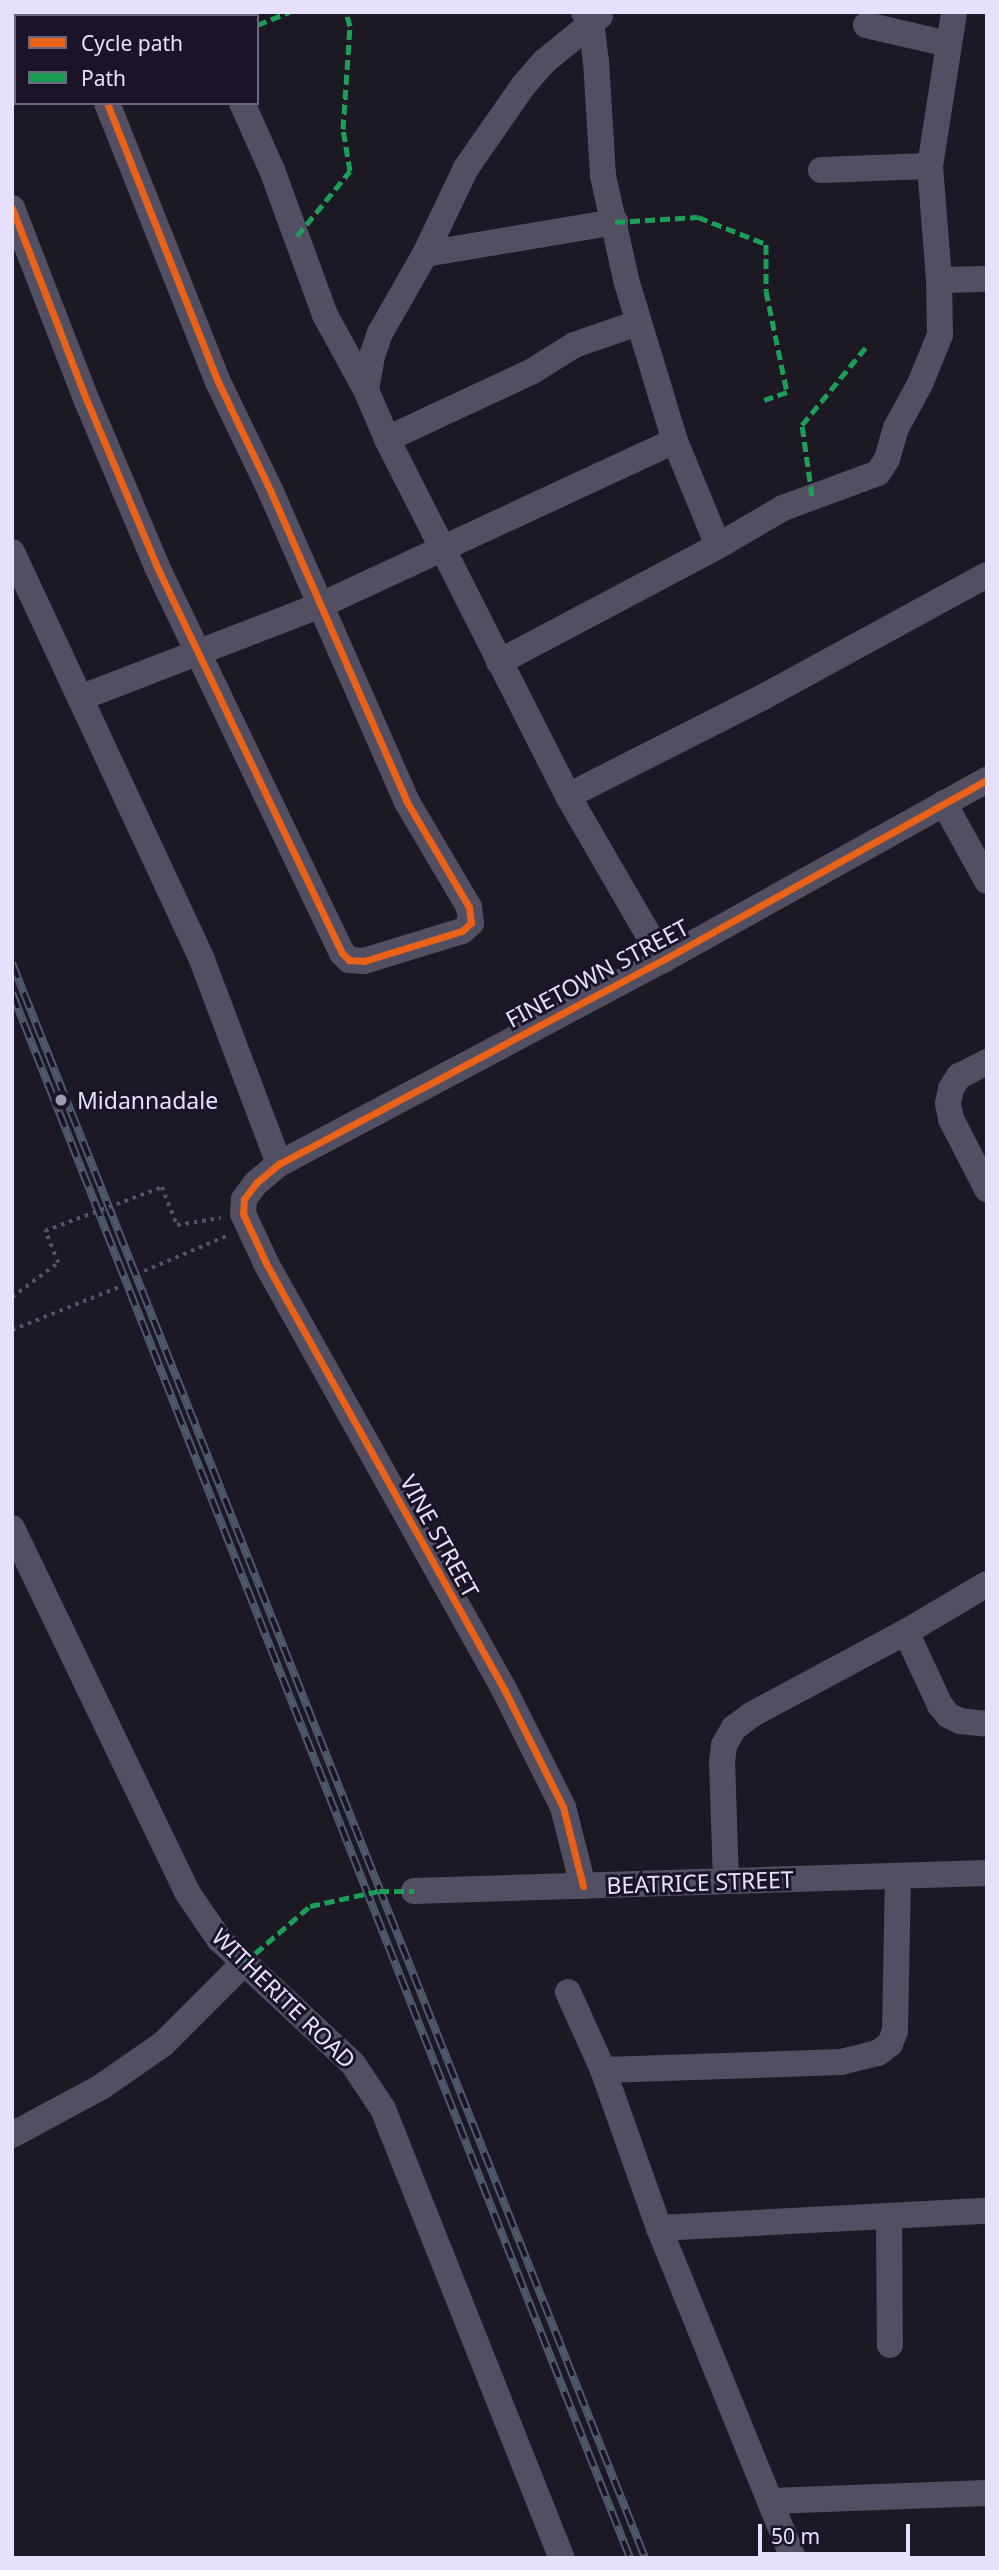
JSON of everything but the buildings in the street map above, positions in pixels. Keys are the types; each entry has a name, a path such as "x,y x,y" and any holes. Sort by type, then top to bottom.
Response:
{"street":[{"path":"499,662 718,546 783,508 878,473 887,460 896,428 938,342 939,280 930,166 954,12"},
{"path":"593,16 603,176 638,323 674,441 718,546"},
{"path":"366,390 372,356 380,333 425,254 466,168 505,109 545,61 593,16"},
{"path":"866,25 948,44"},
{"path":"12,208 86,401 157,568 318,906 349,960 364,961 461,931 471,923 469,907 407,802 321,605 218,382 108,105"},
{"path":"243,105 272,170 325,315 366,390 387,439 568,796 663,960"},
{"path":"821,170 930,166"},
{"path":"425,254 615,222"},
{"path":"939,280 987,279"},
{"path":"387,439 531,372 574,345 638,323"},
{"path":"80,698 321,605 674,441"},
{"path":"12,552 202,960 279,1164"},
{"path":"568,796 763,697 987,575"},
{"name":"FINETOWN STREET","path":"245,1221 244,1199 256,1183 279,1164 663,960 987,780"},
{"path":"944,803 987,881"},
{"path":"987,1062 959,1076 951,1089 948,1103 951,1119 987,1189"},
{"name":"VINE STREET","path":"245,1221 505,1690 563,1807 583,1886"},
{"name":"WITHERITE ROAD","path":"12,1528 187,1892 219,1939 353,2064 383,2109 562,2558"},
{"path":"726,1881 722,1762 724,1745 734,1728 751,1714 906,1632 987,1584"},
{"path":"906,1632 940,1705 960,1721 987,1724"},
{"name":"BEATRICE STREET","path":"414,1891 987,1873"},
{"path":"603,2070 841,2063 878,2053 890,2044 895,2031 898,1876"},
{"path":"12,2135 101,2087 163,2044 244,1963"},
{"path":"568,1992 603,2070 659,2228 793,2558"},
{"path":"659,2228 987,2211"},
{"path":"889,2216 890,2345"},
{"path":"771,2501 987,2493"}],"path":[{"path":"12,1297 58,1263 45,1231 162,1187 177,1225 245,1221"},
{"path":"144,1271 245,1221"},
{"path":"12,1330 119,1287"}],"railway":[{"path":"12,963 645,2558"},
{"path":"12,993 630,2558"}],"marked path":[{"path":"259,24 289,12"},
{"path":"297,236 350,171 343,129 350,26 346,12"},
{"path":"615,222 698,217 766,244 766,291 787,392 764,400"},
{"path":"812,496 802,425 867,346"},
{"path":"244,1963 310,1906 379,1891 414,1891"}],"cycle path":[{"path":"12,208 87,401 157,567 342,953 349,960 364,961 462,931 471,923 469,907 407,802 271,492 218,382 108,105"},
{"path":"583,1886 563,1807 505,1691 266,1263 243,1214 244,1199 256,1183 279,1164 663,960 987,780"}],"place":[{"name":"Midannadale","path":"61,1100"}]}
